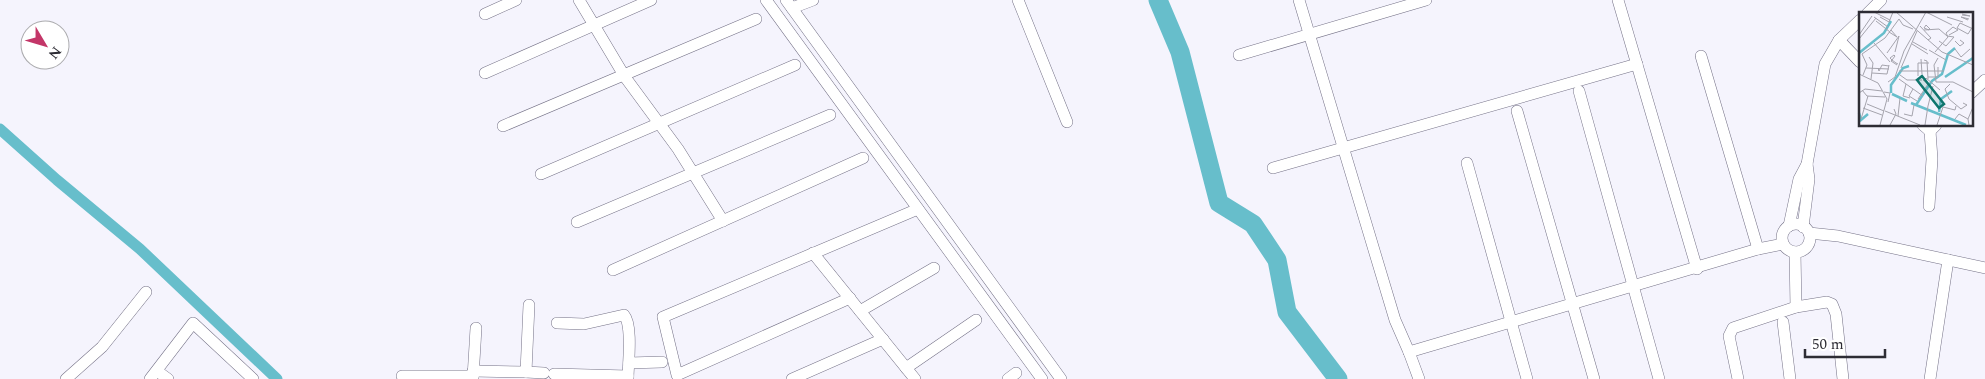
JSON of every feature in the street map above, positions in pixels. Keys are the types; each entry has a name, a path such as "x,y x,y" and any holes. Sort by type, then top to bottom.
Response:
{"street":[{"path":"485,14 516,0"},
{"path":"579,0 624,75 659,123 724,220"},
{"path":"485,73 651,0"},
{"path":"766,0 1042,379"},
{"path":"813,0 789,4 1062,379"},
{"path":"1018,0 1067,122"},
{"path":"1299,0 1395,320 1419,379"},
{"path":"1239,55 1426,0"},
{"path":"1618,0 1697,269"},
{"path":"1869,12 1881,0"},
{"path":"502,126 756,19"},
{"path":"1795,252 1807,246 1809,179 1807,164 1825,64 1839,40 1859,21"},
{"path":"1839,40 1859,61"},
{"path":"1701,56 1758,249"},
{"path":"1273,168 1637,64"},
{"path":"541,174 794,65"},
{"path":"1972,92 1985,80"},
{"path":"1579,91 1659,379"},
{"path":"1517,112 1594,379"},
{"path":"577,222 830,115"},
{"path":"1929,206 1932,159 1930,127"},
{"path":"613,270 864,158"},
{"path":"1466,163 1527,379"},
{"path":"1783,244 1782,238 1789,226 1798,179 1807,164"},
{"path":"850,298 677,375 663,317 918,209"},
{"path":"1789,226 1796,224 1806,230 1985,268"},
{"path":"1409,352 1697,269 1758,249 1783,244 1795,252"},
{"path":"1795,252 1796,308"},
{"path":"813,253 915,379"},
{"path":"1930,379 1948,260"},
{"path":"860,311 934,268"},
{"path":"66,379 102,347 146,292"},
{"path":"1738,379 1729,336 1730,331 1796,308 1827,302 1834,308 1844,379"},
{"path":"526,372 529,305"},
{"path":"402,376 526,372 628,378 627,319 624,315 584,324 556,323"},
{"path":"906,368 976,320"},
{"path":"1783,322 1790,379"},
{"path":"168,379 154,375 193,323 253,379"},
{"path":"473,375 476,328"},
{"path":"792,379 883,339"},
{"path":"629,363 662,362"}],"waterway":[{"path":"1158,0 1180,52 1219,203 1253,224 1277,260 1287,312 1338,379"},
{"path":"0,129 57,180 140,249 277,379"}]}
